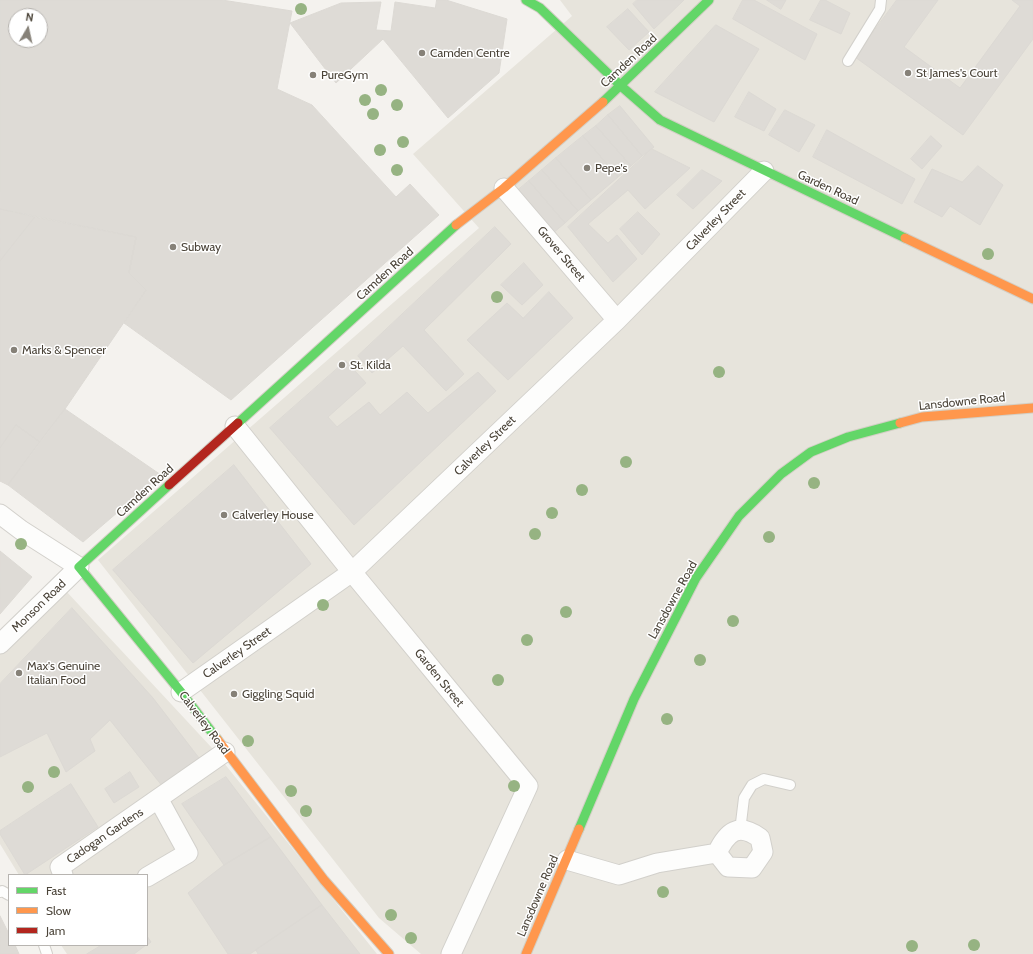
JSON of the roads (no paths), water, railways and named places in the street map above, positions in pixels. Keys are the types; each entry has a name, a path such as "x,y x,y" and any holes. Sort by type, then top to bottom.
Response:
{"street":[{"name":"Garden Road","path":"526,0 542,4 621,86 660,120 1033,299"},
{"name":"Camden Road","path":"79,567 459,223 504,188 621,86 709,0"},
{"name":"Calverley Street","path":"181,692 352,572 618,320 764,171"},
{"name":"Grover Street","path":"504,188 618,320"},
{"name":"Lansdowne Road","path":"526,954 634,699 696,578 739,516 781,474 811,452 848,437 922,417 1033,408"},
{"name":"Garden Street","path":"235,426 352,572 528,786 451,954"},
{"name":"Calverley Road","path":"0,514 21,530 79,567 181,692 225,752 324,880 389,954"},
{"name":"Monson Road","path":"0,644 79,567"},
{"name":"Cadogan Gardens","path":"63,874 60,867 225,752"},
{"path":"148,876 188,853 158,800"},
{"path":"735,831 751,831 760,838 763,852 752,868 728,867 718,853 724,839 735,831"},
{"path":"567,860 619,875 657,863 718,853"}],"lane":[{"path":"848,61 880,9 881,0"},
{"path":"740,831 744,798 752,785 764,779 790,785"}],"place":[{"name":"Camden Centre","path":"422,53"},
{"name":"St James's Court","path":"908,73"},
{"name":"PureGym","path":"313,75"},
{"name":"Pepe's","path":"587,168"},
{"name":"Subway","path":"173,247"},
{"name":"Marks & Spencer","path":"14,350"},
{"name":"St. Kilda","path":"342,365"},
{"name":"Calverley House","path":"224,515"},
{"name":"Max's Genuine Italian Food","path":"19,673"},
{"name":"Giggling Squid","path":"234,694"}]}
